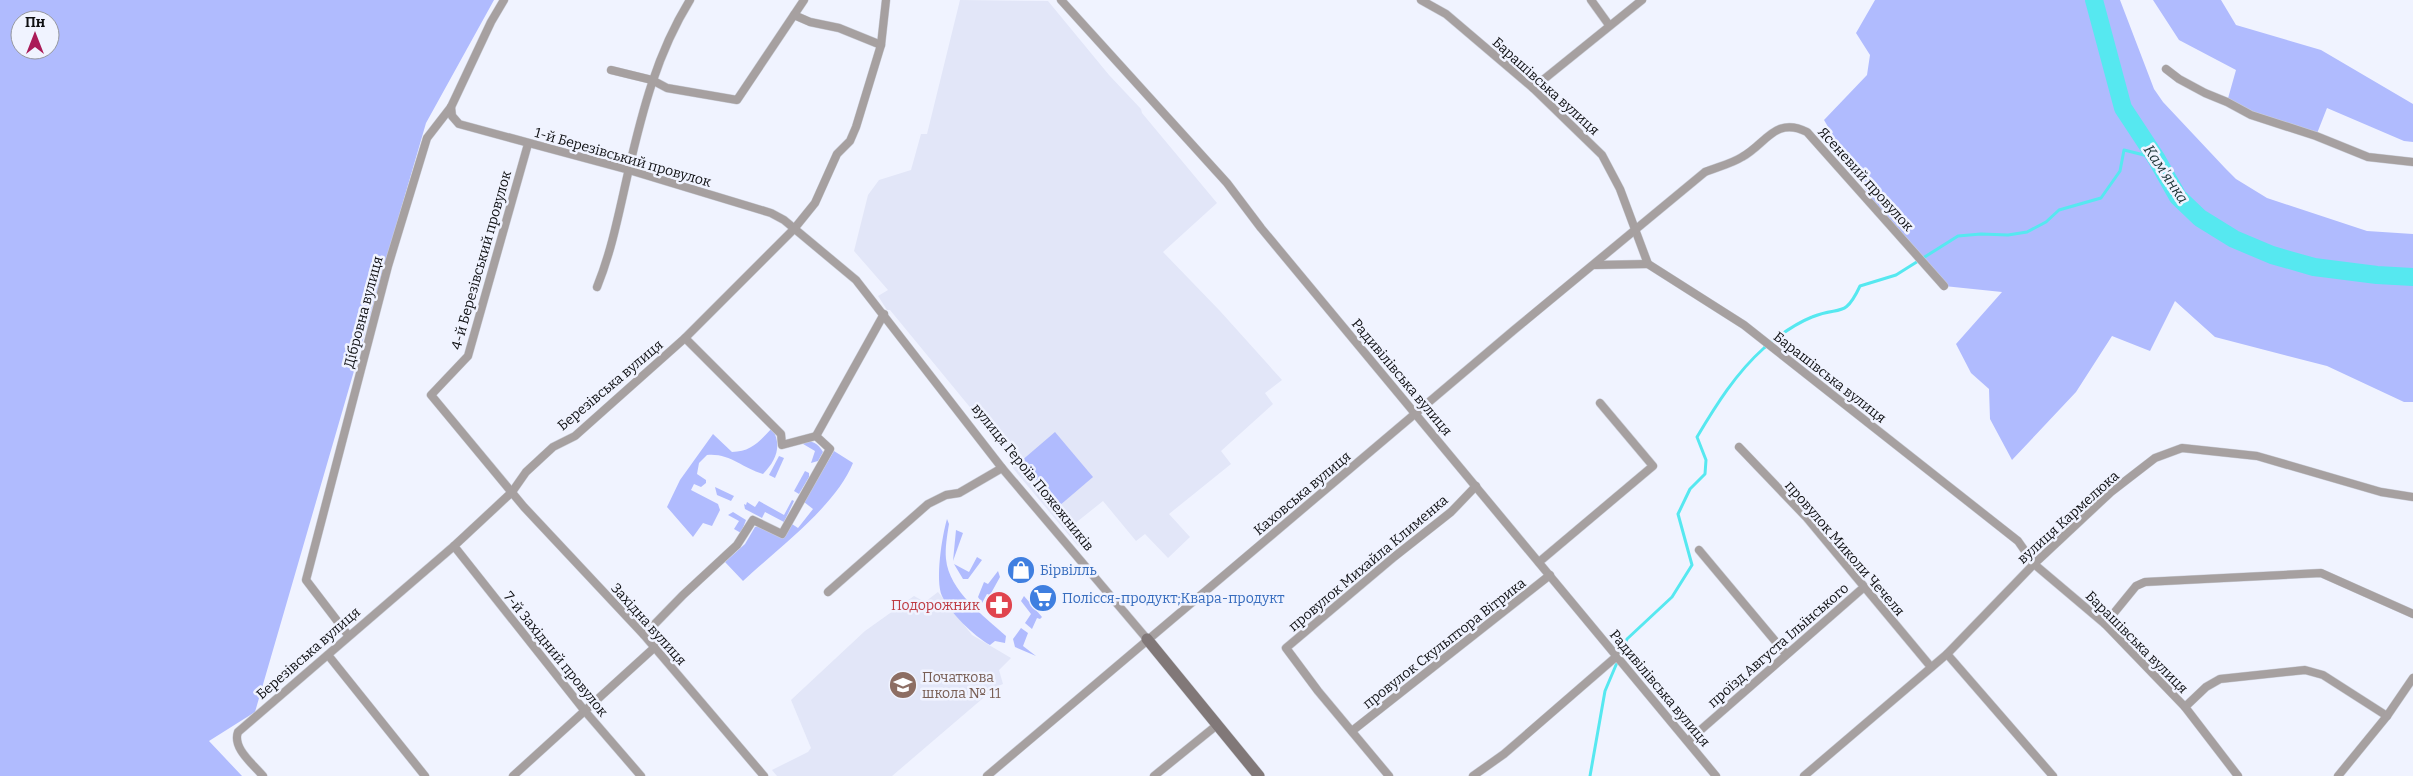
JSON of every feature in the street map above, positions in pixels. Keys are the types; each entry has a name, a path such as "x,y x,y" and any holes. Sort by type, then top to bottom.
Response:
{"street":[{"name":"Дібровна вулиця","path":"348,635 306,580 388,266 427,138 451,107 491,22 504,0"},
{"path":"597,288 608,262 652,80 665,45 690,0"},
{"path":"611,70 652,80 667,88 737,100 804,0"},
{"name":"Березівська вулиця","path":"263,776 237,745 238,732 328,655 348,635 454,546 512,492 526,472 553,447 575,436 685,338 794,229 815,203 837,154 850,141 881,45 886,0"},
{"name":"Радивілівська вулиця","path":"1060,0 1226,183 1716,776"},
{"name":"Барашівська вулиця","path":"1421,0 1446,14 1533,88 1602,155 1620,189 1648,264 1752,332 2018,541 2034,564 2105,624 2185,707 2238,776"},
{"path":"1591,0 1609,25"},
{"path":"1533,88 1642,0"},
{"path":"794,15 810,22 839,28 881,45"},
{"path":"2166,69 2196,89 2251,115 2316,136 2368,156 2413,162"},
{"name":"1-й Березівський провулок","path":"451,107 452,116 459,124 629,170 771,213 784,220 794,229"},
{"name":"Ясеневий провулок","path":"1634,230 1705,172 1743,157 1766,137 1783,127 1796,126 1807,132 1944,286"},
{"name":"4-й Березівський провулок","path":"512,492 431,396 468,356 528,144"},
{"name":"вулиця Героїв Пожежників","path":"794,229 856,280 1002,468 1147,639 1259,776"},
{"name":"Каховська вулиця","path":"987,776 1514,330 1595,265 1634,230"},
{"path":"1595,265 1648,264"},
{"path":"685,338 781,434 782,444 816,436 884,314"},
{"path":"1540,562 1654,466 1600,403"},
{"path":"644,635 683,594 737,546 754,520 782,534 830,449 816,436"},
{"name":"провулок Миколи Чечеля","path":"1739,447 1807,518 1863,588 1931,667"},
{"name":"вулиця Кармелюка","path":"1804,776 1947,654 2034,564 2111,492 2155,458 2182,448 2257,456 2381,492 2413,497"},
{"path":"828,592 928,504 946,495 959,493 1002,468"},
{"name":"провулок Михайла Клименка","path":"1389,776 1318,691 1286,648 1394,556 1451,512 1476,486"},
{"name":"Західна вулиця","path":"512,492 655,647 764,776"},
{"name":"7-й Західний провулок","path":"454,546 584,710 641,776"},
{"path":"1699,550 1786,654"},
{"path":"2105,624 2136,586 2145,582 2321,573 2413,614"},
{"name":"провулок Скульптора Вітрика","path":"1352,731 1550,575"},
{"name":"проїзд Августа Ільїнського","path":"1688,741 1863,588"},
{"path":"513,776 655,647"},
{"path":"1947,654 2053,776"},
{"path":"328,655 424,776"},
{"path":"1473,776 1504,754 1617,656"},
{"path":"2185,707 2206,687 2220,679 2305,670 2323,675 2387,716"},
{"path":"2338,776 2387,716 2413,678"},
{"path":"1154,776 1217,725"}],"shaded area":[{"path":"0,0 494,0 426,123 255,712 209,741 242,776 0,776"},
{"path":"960,0 1048,1 1109,75 1141,109 1142,113 1217,203 1163,252 1220,311 1282,380 1265,393 1273,404 1221,451 1231,464 1169,514 1190,537 1168,558 1145,534 1136,541 1103,501 1068,529 1080,544 1078,546 1011,466 1015,462 890,310 887,310 878,296 888,290 854,251 868,195 879,180 911,170 921,134 927,134"},
{"path":"1875,0 2120,0 2154,89 2163,102 2236,179 2267,198 2367,231 2413,234 2413,402 2404,402 2327,366 2215,337 2175,301 2150,351 2112,336 2076,392 2012,460 1990,419 1989,389 1971,373 1956,344 2002,292 1944,286 1878,211 1824,120 1867,75 1870,55 1856,33"},
{"path":"2153,0 2221,0 2236,25 2321,50 2413,104 2413,142 2404,141 2327,108 2316,136 2251,115 2227,102 2236,70 2179,40"},
{"path":"772,428 777,440 775,458 763,474 722,456 707,455 699,463 697,474 706,480 706,483 701,487 694,484 691,490 718,504 720,510 712,526 703,523 693,537 667,507 680,480 713,434 732,452 739,452 755,445"},
{"path":"1055,432 1093,477 1059,506 1020,462"},
{"path":"798,441 809,441 818,446 823,452 818,461 811,463 815,451"},
{"path":"834,451 853,463 845,479 820,511 743,581 725,562 745,544 755,527 760,526 783,538 792,524 798,528 813,509 804,502"},
{"path":"779,456 784,458 775,478 769,475"},
{"path":"805,471 809,473 809,477 799,494 794,491"},
{"path":"715,487 734,496 731,501 717,495"},
{"path":"792,500 794,501 784,522 765,512 762,518 745,509 744,504 746,505 747,502 755,507 759,501 784,515"},
{"path":"733,512 746,520 741,533 734,529 739,521 728,515"},
{"path":"947,519 949,524 946,559 954,582 969,602 1006,636 1005,643 995,641 990,645 977,636 956,617 942,596 939,569 941,547"},
{"path":"956,530 963,533 953,561"},
{"path":"977,557 982,560 968,579 963,579 954,564 969,572"},
{"path":"998,571 1000,577 990,595 987,594 982,603 978,597 984,582 988,584"},
{"name":"Початкова школа № 11","path":"938,592 972,635 1011,658 999,670 1003,684 996,687 892,776 777,776 772,770 808,752 811,748 791,700 865,631 914,596 925,602"},
{"path":"1024,596 1042,617 1040,619 1037,618 1032,629 1025,623 1031,614 1021,601"},
{"path":"1021,628 1028,633 1023,646 1036,656 1015,647 1013,639"}],"waterway":[{"name":"Кам'янка","path":"2094,0 2123,108 2156,158 2178,197 2200,218 2234,239 2272,255 2314,267 2377,275 2413,277"},
{"path":"1590,776 1605,691 1627,639 1672,597 1692,565 1678,514 1690,489 1705,474 1706,460 1697,437 1719,401 1744,368 1764,348 1794,327 1812,317 1845,308 1850,304 1860,286 1896,275 1958,236 1981,234 2008,235 2027,232 2046,222 2059,210 2101,198 2120,171 2124,150 2156,158"}],"place":[{"name":"Бірвілль","path":"1021,570"},
{"name":"Полісся-продукт;Квара-продукт","path":"1043,598"},
{"name":"Подорожник","path":"999,605"},
{"name":"Початкова школа № 11","path":"903,685"}]}
